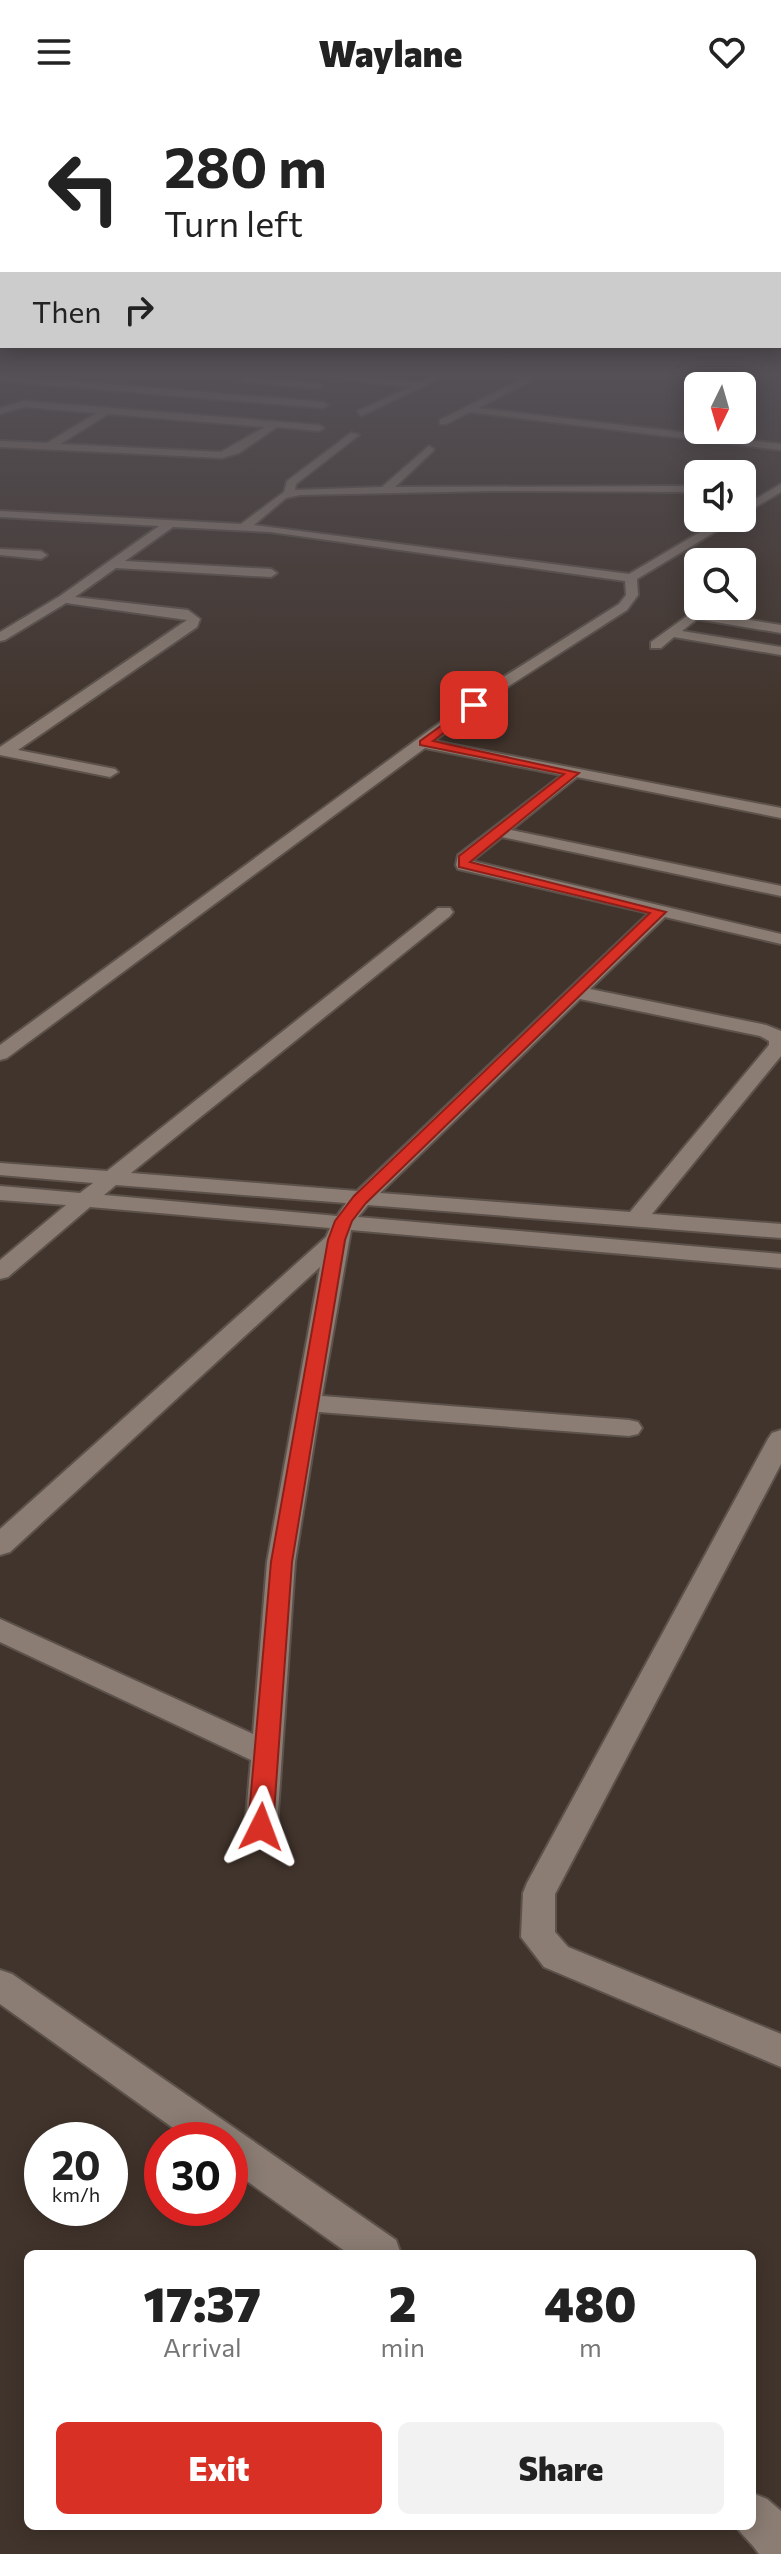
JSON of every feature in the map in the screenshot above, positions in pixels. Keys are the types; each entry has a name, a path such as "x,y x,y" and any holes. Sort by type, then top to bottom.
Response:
{"street":[{"path":"289,494 290,488"},
{"path":"244,527 289,494 385,490 684,489"},
{"path":"758,496 777,489"},
{"path":"758,496 781,505"},
{"path":"0,514 244,527 631,578 708,532"},
{"path":"0,636 64,599 171,523"},
{"path":"0,552 41,555"},
{"path":"114,564 271,573"},
{"path":"0,1054 499,686 623,607 632,595 631,578"},
{"path":"3,751 192,624 194,619 188,614 64,599"},
{"path":"656,645 694,615 781,629"},
{"path":"671,633 781,651"},
{"path":"424,743 781,813"},
{"path":"3,751 110,772"},
{"path":"573,773 464,859 464,865 781,939"},
{"path":"500,832 781,891"},
{"path":"0,1272 109,1180 444,912"},
{"path":"0,1545 340,1230 360,1200 660,912"},
{"path":"575,992 766,1031 779,1038 779,1046 636,1219"},
{"path":"0,1169 360,1200 781,1231"},
{"path":"0,1193 340,1230 781,1261"},
{"path":"261,1827 264,1753 281,1562 340,1230"},
{"path":"308,1403 629,1428"},
{"path":"781,1439 539,1893 538,1937 556,1957 781,2051"},
{"path":"0,1630 264,1753"},
{"path":"0,1985 194,2122"},
{"path":"248,2160 376,2250"},
{"path":"756,2517 781,2549"}],"route":[{"path":"261,1827 264,1753 281,1562 336,1240 344,1221 360,1200 660,912 464,865 464,859 573,773 424,743 474,705"}]}
